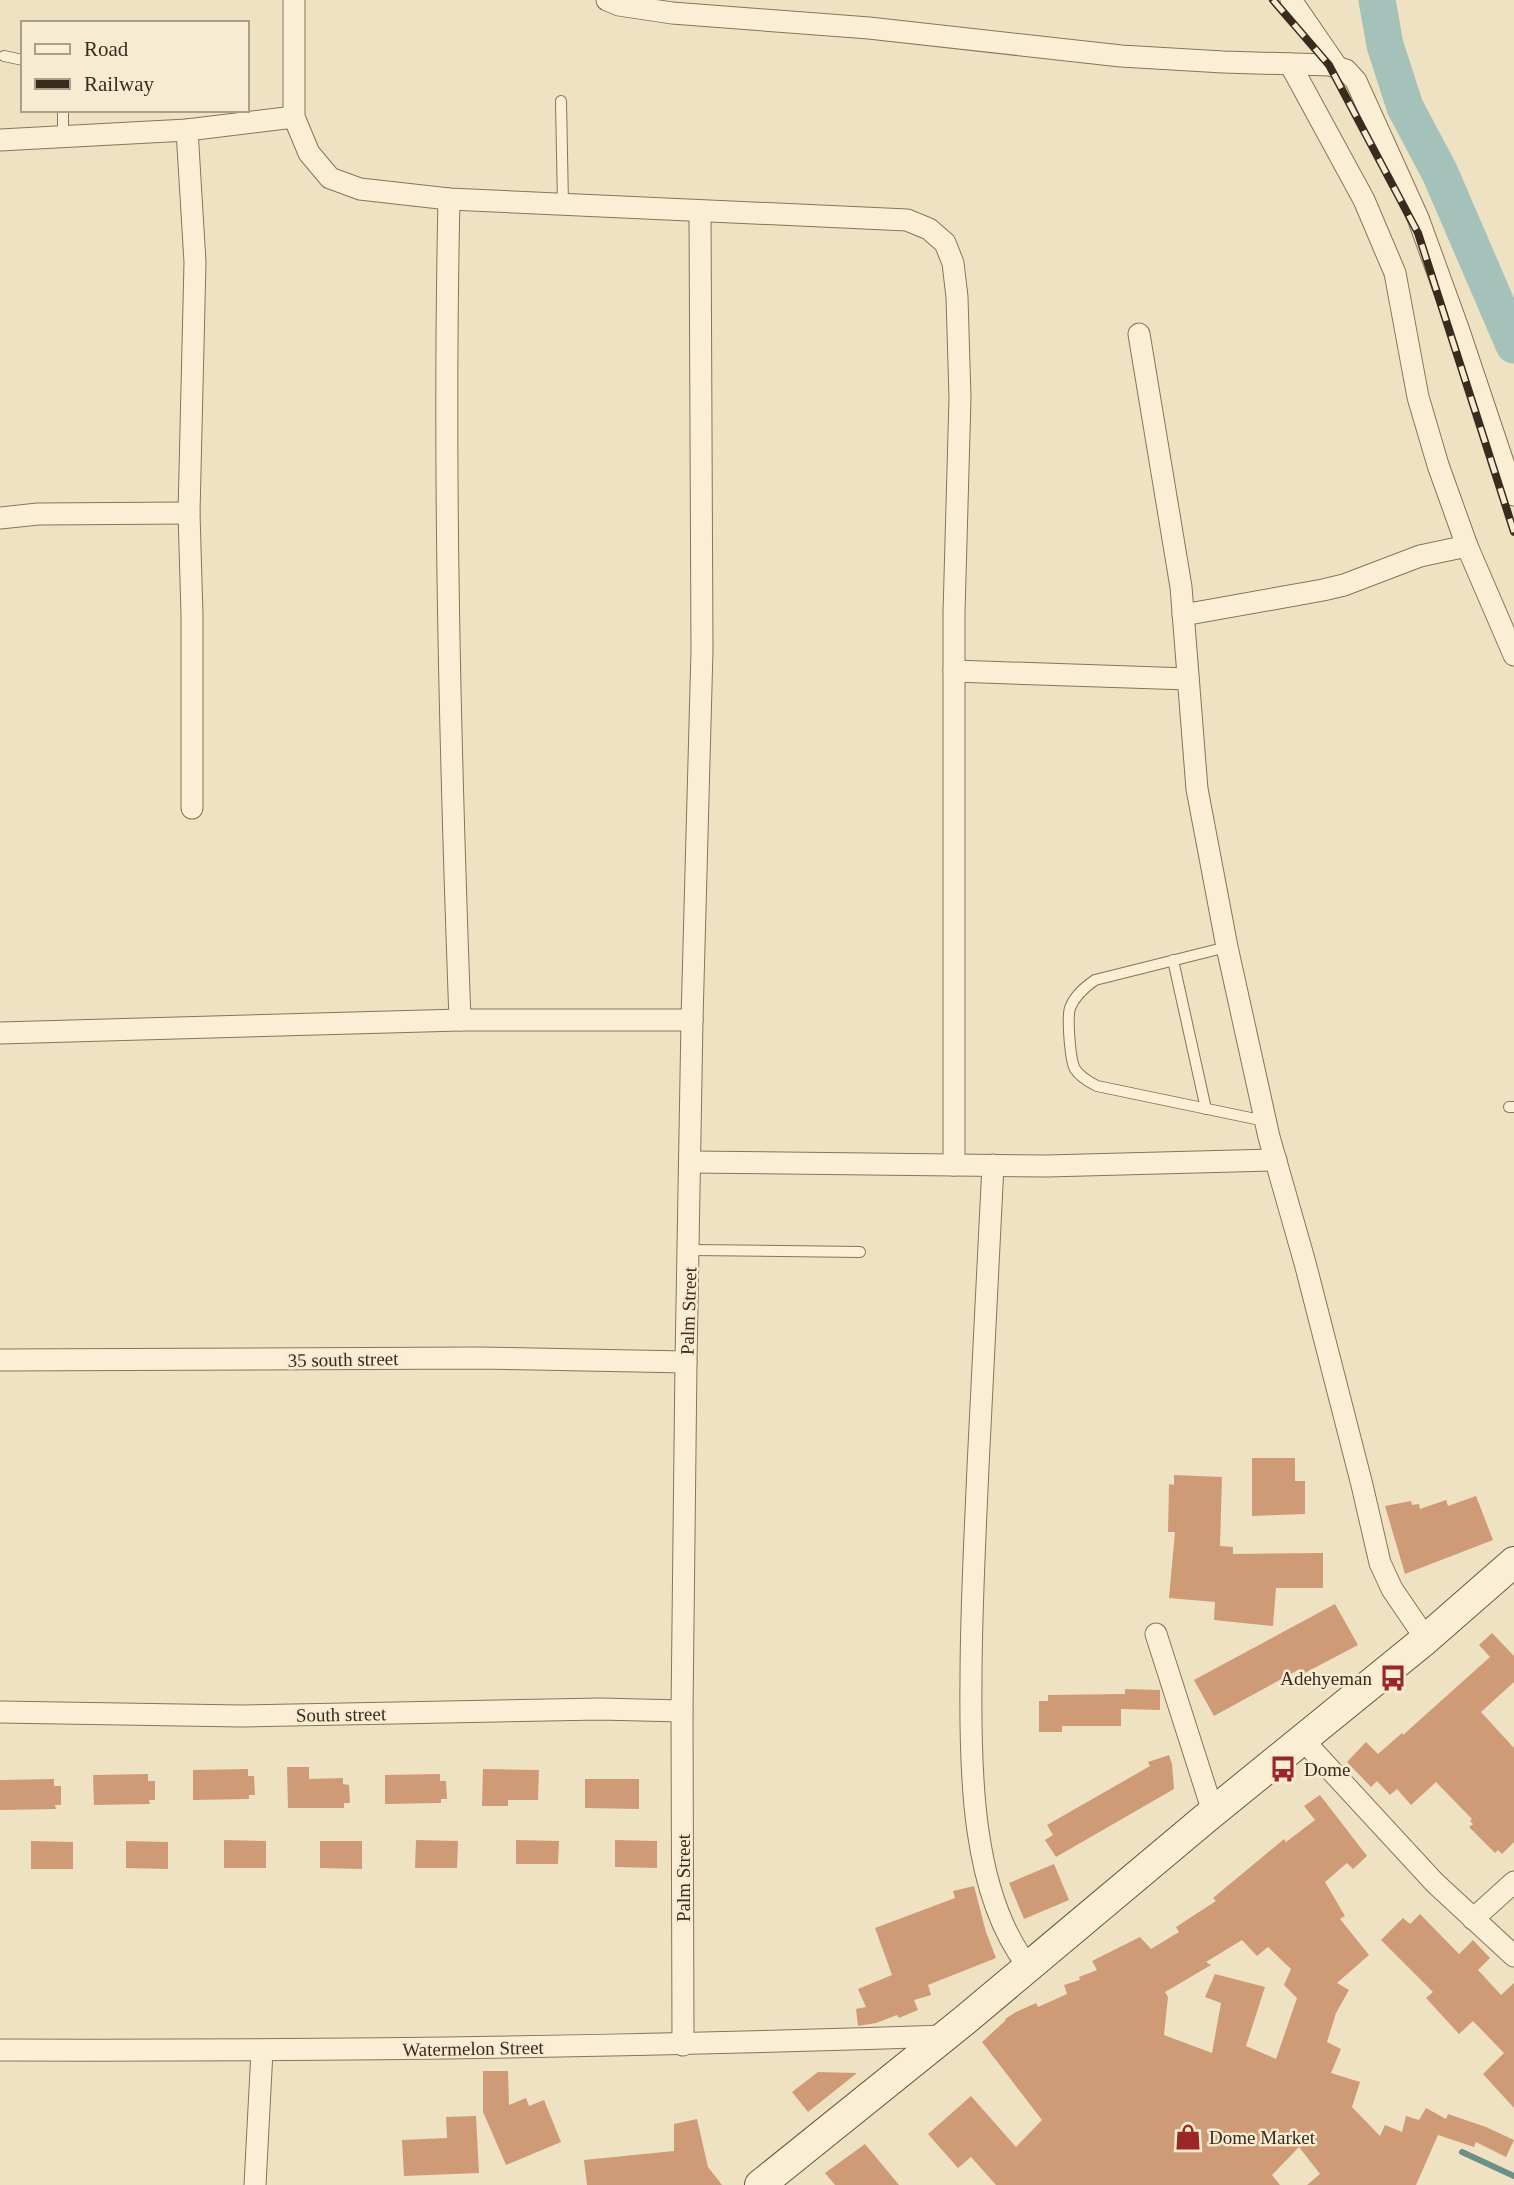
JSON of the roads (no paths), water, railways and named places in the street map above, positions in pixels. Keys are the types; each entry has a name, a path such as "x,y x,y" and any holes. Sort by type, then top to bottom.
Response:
{"main road":[{"path":"760,2185 1426,1639 1514,1562"}],"street":[{"path":"293,0 294,117 309,153 330,178 360,189 449,199 907,220 929,229 945,243 953,263 957,297 960,398 954,671 954,1165"},
{"path":"607,0 619,5 672,13 869,28 1121,56 1290,64 1346,70 1356,81 1418,218 1514,495"},
{"path":"1290,0 1337,67"},
{"path":"1290,64 1364,200 1395,274 1418,397 1438,465 1467,546 1514,655"},
{"path":"0,140 187,130 294,117"},
{"path":"187,130 195,262 189,513 192,808"},
{"path":"449,199 446,327 449,636 460,1020"},
{"name":"Palm Street","path":"683,2045 682,1711 686,1362 702,650 699,212"},
{"path":"1139,334 1181,587 1197,789 1227,947 1265,1121 1359,1472 1380,1563 1392,1589 1426,1639"},
{"path":"0,517 38,514 189,513"},
{"path":"1183,615 1344,585 1420,556 1467,546"},
{"path":"954,671 1188,679"},
{"path":"0,1033 460,1020 692,1020"},
{"path":"690,1162 1047,1166 1276,1160"},
{"path":"993,1165 973,1591 971,1756 982,1857 1001,1920 1014,1948 1028,1966"},
{"name":"35 south street","path":"0,1360 478,1358 686,1362"},
{"path":"1156,1634 1213,1812"},
{"name":"South street","path":"0,1712 241,1716 600,1709 682,1711"},
{"path":"1303,1740 1435,1883 1514,1956"},
{"path":"1473,1919 1514,1882"},
{"name":"Watermelon Street","path":"0,2050 262,2051 683,2045 945,2036"},
{"path":"255,2185 262,2051"}],"lane":[{"path":"4,56 21,60"},
{"path":"561,101 563,205"},
{"path":"63,112 63,137"},
{"path":"1227,947 1095,980 1081,990 1070,1010 1074,1068 1084,1079 1097,1086 1265,1121"},
{"path":"1173,960 1206,1109"},
{"path":"690,1250 860,1252"}],"waterway":[{"path":"1377,0 1385,45 1405,107 1440,173 1514,345"},
{"path":"1462,2152 1514,2176"}],"railway":[{"path":"1273,0 1329,65 1418,233 1514,532"}],"place":[{"name":"Adehyeman","path":"1393,1678"},
{"name":"Dome","path":"1283,1769"},
{"name":"Dome Market","path":"1188,2137"}]}
